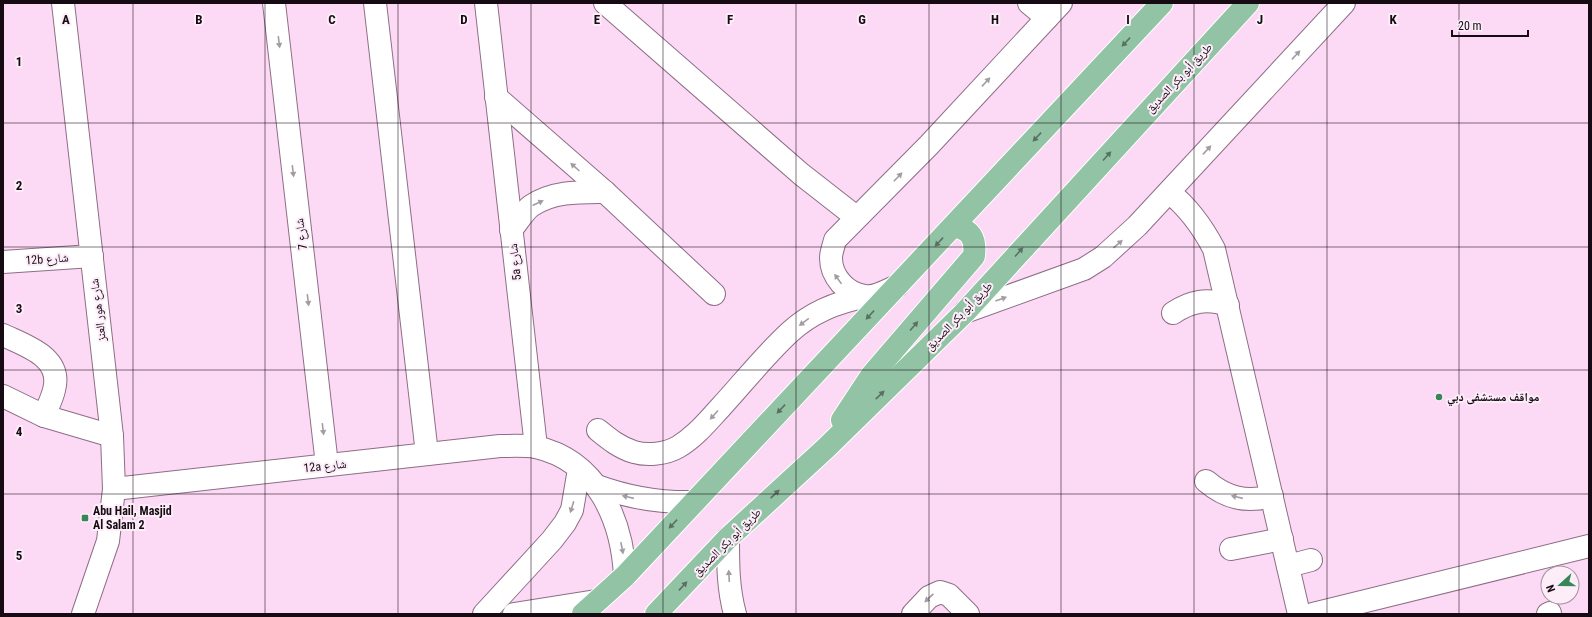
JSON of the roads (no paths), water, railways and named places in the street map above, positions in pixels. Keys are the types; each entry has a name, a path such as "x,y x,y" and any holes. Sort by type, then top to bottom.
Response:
{"main road":[{"path":"589,608 625,576 1162,3"},
{"path":"1188,68 1228,3"},
{"name":"طريق أبو بكر الصديق","path":"656,614 728,538 826,448 965,312 1248,3"},
{"path":"826,448 840,423 871,376 974,256 975,245 971,235 964,228 954,226"}],"street":[{"name":"شارع هور العنز","path":"63,3 112,436 114,489 108,541 83,614"},
{"name":"شارع 7","path":"274,3 327,465"},
{"path":"375,3 427,454"},
{"name":"5a شارع","path":"486,3 536,447"},
{"path":"605,3 801,174 856,217"},
{"path":"865,297 848,290 835,276 831,258 835,240 856,217 929,145 1054,10 1029,3"},
{"path":"965,312 1084,269 1103,257 1121,242 1169,192 1344,3"},
{"path":"496,97 604,192 714,294"},
{"path":"511,230 531,206 552,197 574,192 604,192"},
{"path":"1169,192 1187,208 1203,227 1214,249 1299,614"},
{"name":"12b شارع","path":"3,262 92,256"},
{"path":"598,430 615,444 635,452 656,454 677,448 694,436 771,352 805,320 825,308 845,300 865,297 897,286"},
{"path":"1173,313 1193,302 1205,300 1228,304"},
{"path":"3,335 42,354 54,370 54,390 44,416"},
{"path":"3,396 44,416 112,436"},
{"name":"12a شارع","path":"114,489 500,446 536,447"},
{"path":"536,447 559,456 580,469 597,486 609,507 618,529 624,552 625,576"},
{"path":"484,614 552,540 565,523 572,510 580,469"},
{"path":"1206,481 1215,489 1237,498 1254,499 1272,496"},
{"path":"597,486 620,495 645,500 669,503 694,502"},
{"path":"728,538 728,578 731,601 735,614"},
{"path":"1231,549 1282,539"},
{"path":"1313,614 1355,609 1589,546"},
{"path":"1288,566 1311,560"},
{"path":"913,614 928,597 940,592 950,596 968,614"},
{"path":"514,614 589,608"}],"place":[{"name":"مواقف مستشفى دبي","path":"1439,397"},
{"name":"Abu Hail, Masjid Al Salam 2","path":"85,518"}]}
